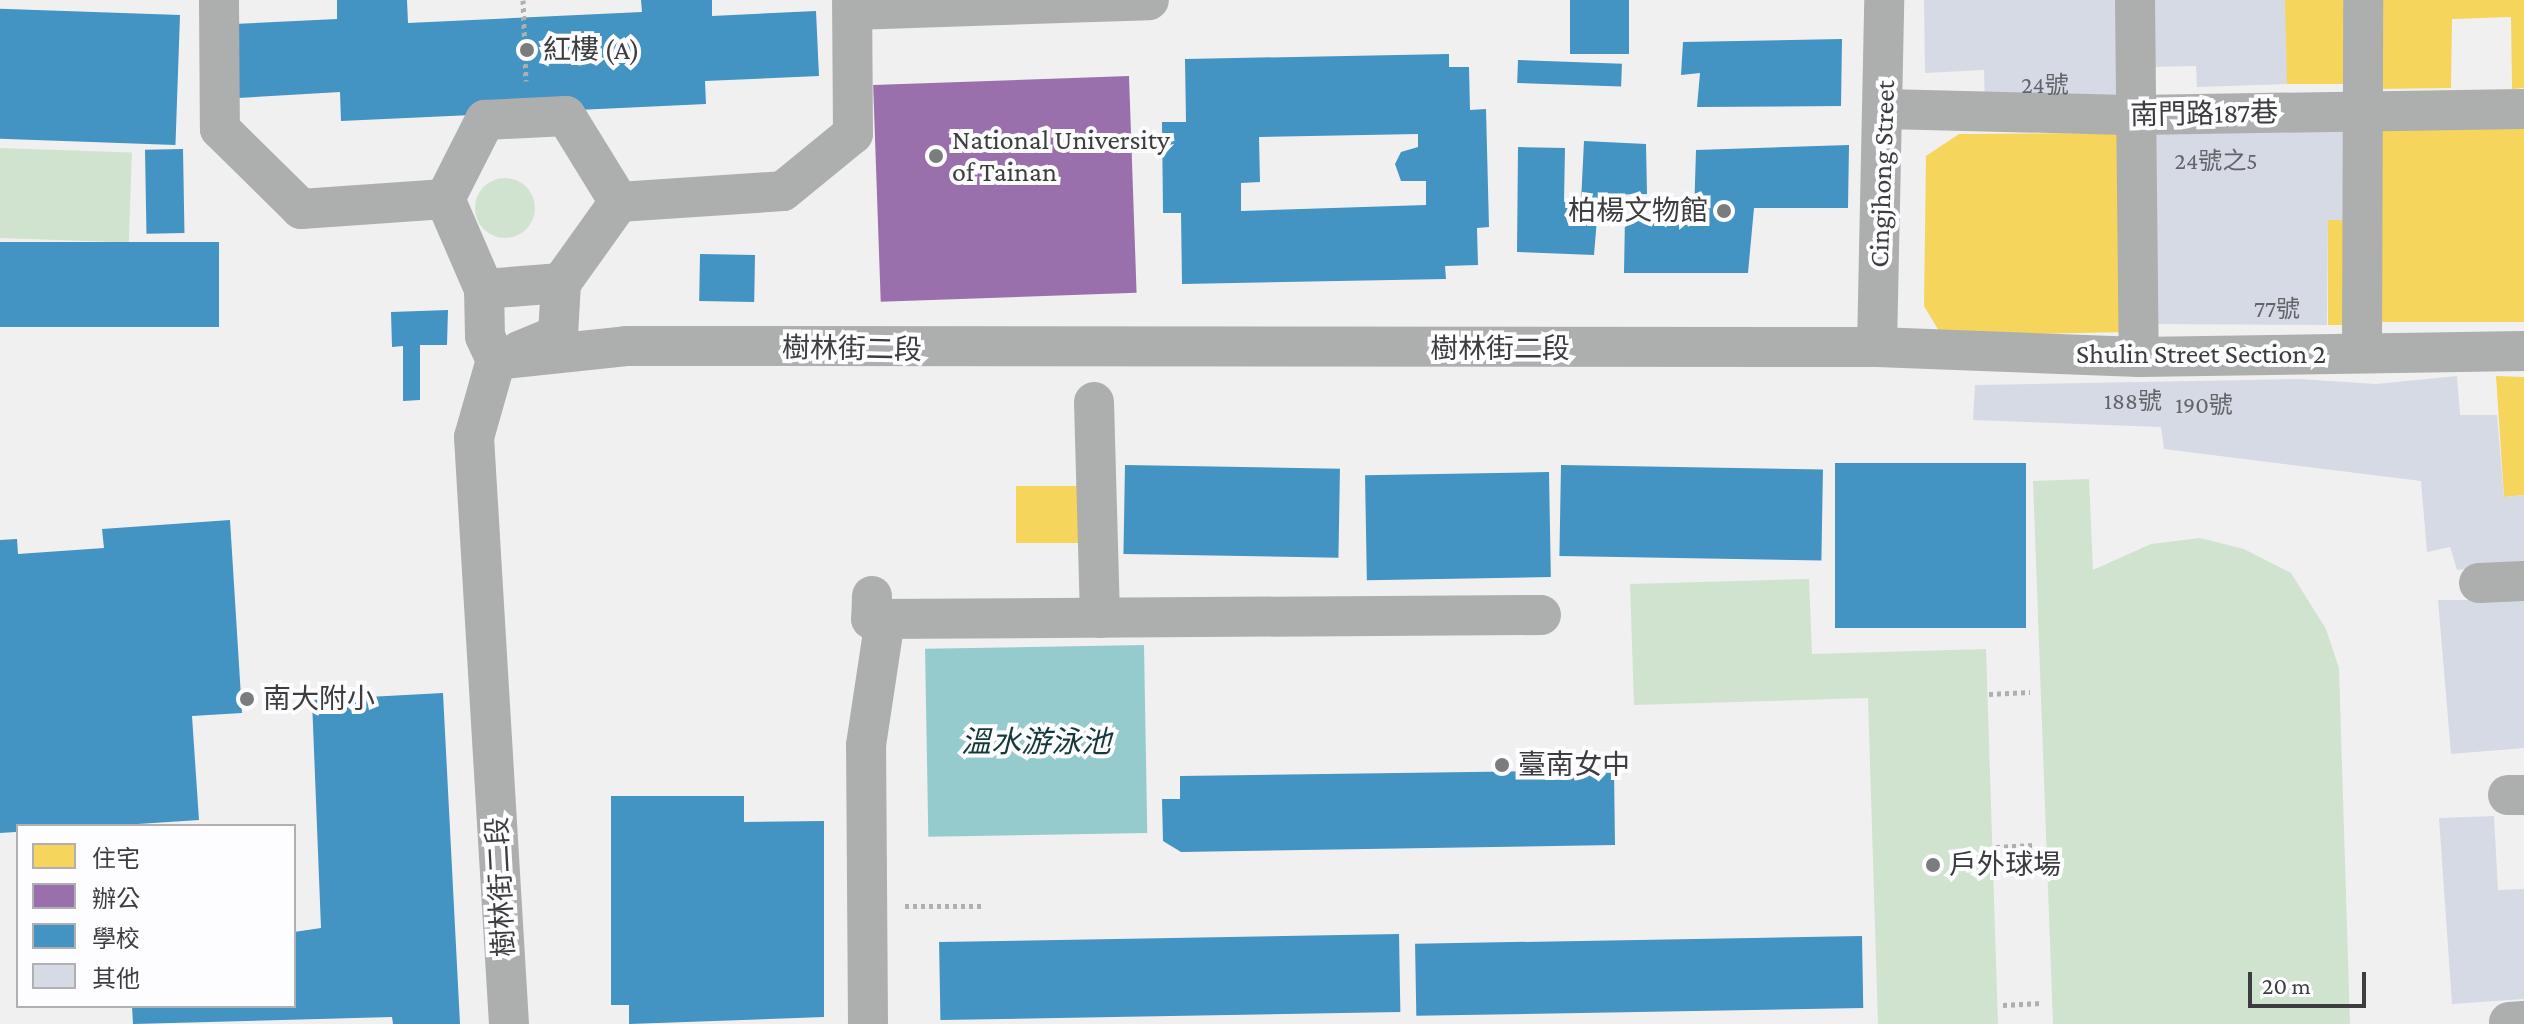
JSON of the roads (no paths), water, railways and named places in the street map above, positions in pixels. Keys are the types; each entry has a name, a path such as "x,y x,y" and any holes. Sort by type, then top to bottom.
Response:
{"street":[{"path":"219,0 220,129 301,209 445,199"},
{"path":"619,202 783,191 853,134 852,5 1149,0"},
{"name":"Cingjhong Street","path":"1877,347 1885,109 1884,0"},
{"path":"2135,0 2139,357"},
{"path":"2362,353 2363,0"},
{"name":"南門路187巷","path":"1885,109 2136,115 2524,109"},
{"path":"445,199 485,120 566,116 619,202"},
{"path":"445,199 484,289 485,336 496,360 558,335 561,283 619,202"},
{"path":"484,289 561,283"},
{"name":"樹林街二段","path":"509,1024 474,437 496,360 626,346 1877,347"},
{"name":"Shulin Street Section 2","path":"1877,347 2139,357 2524,351"},
{"path":"1094,402 1100,618"},
{"path":"2479,583 2524,581"},
{"path":"868,1024 866,745 878,608 1100,618 1541,615"}],"water":[{"name":"溫水游泳池","path":"1144,645 1147,833 928,837 925,649"}],"place":[{"name":"紅樓 (A)","path":"527,50"},
{"name":"National University of Tainan","path":"936,156"},
{"name":"柏楊文物館","path":"1724,211"},
{"name":"南大附小","path":"247,699"},
{"name":"臺南女中","path":"1502,765"},
{"name":"戶外球場","path":"1933,865"}]}
